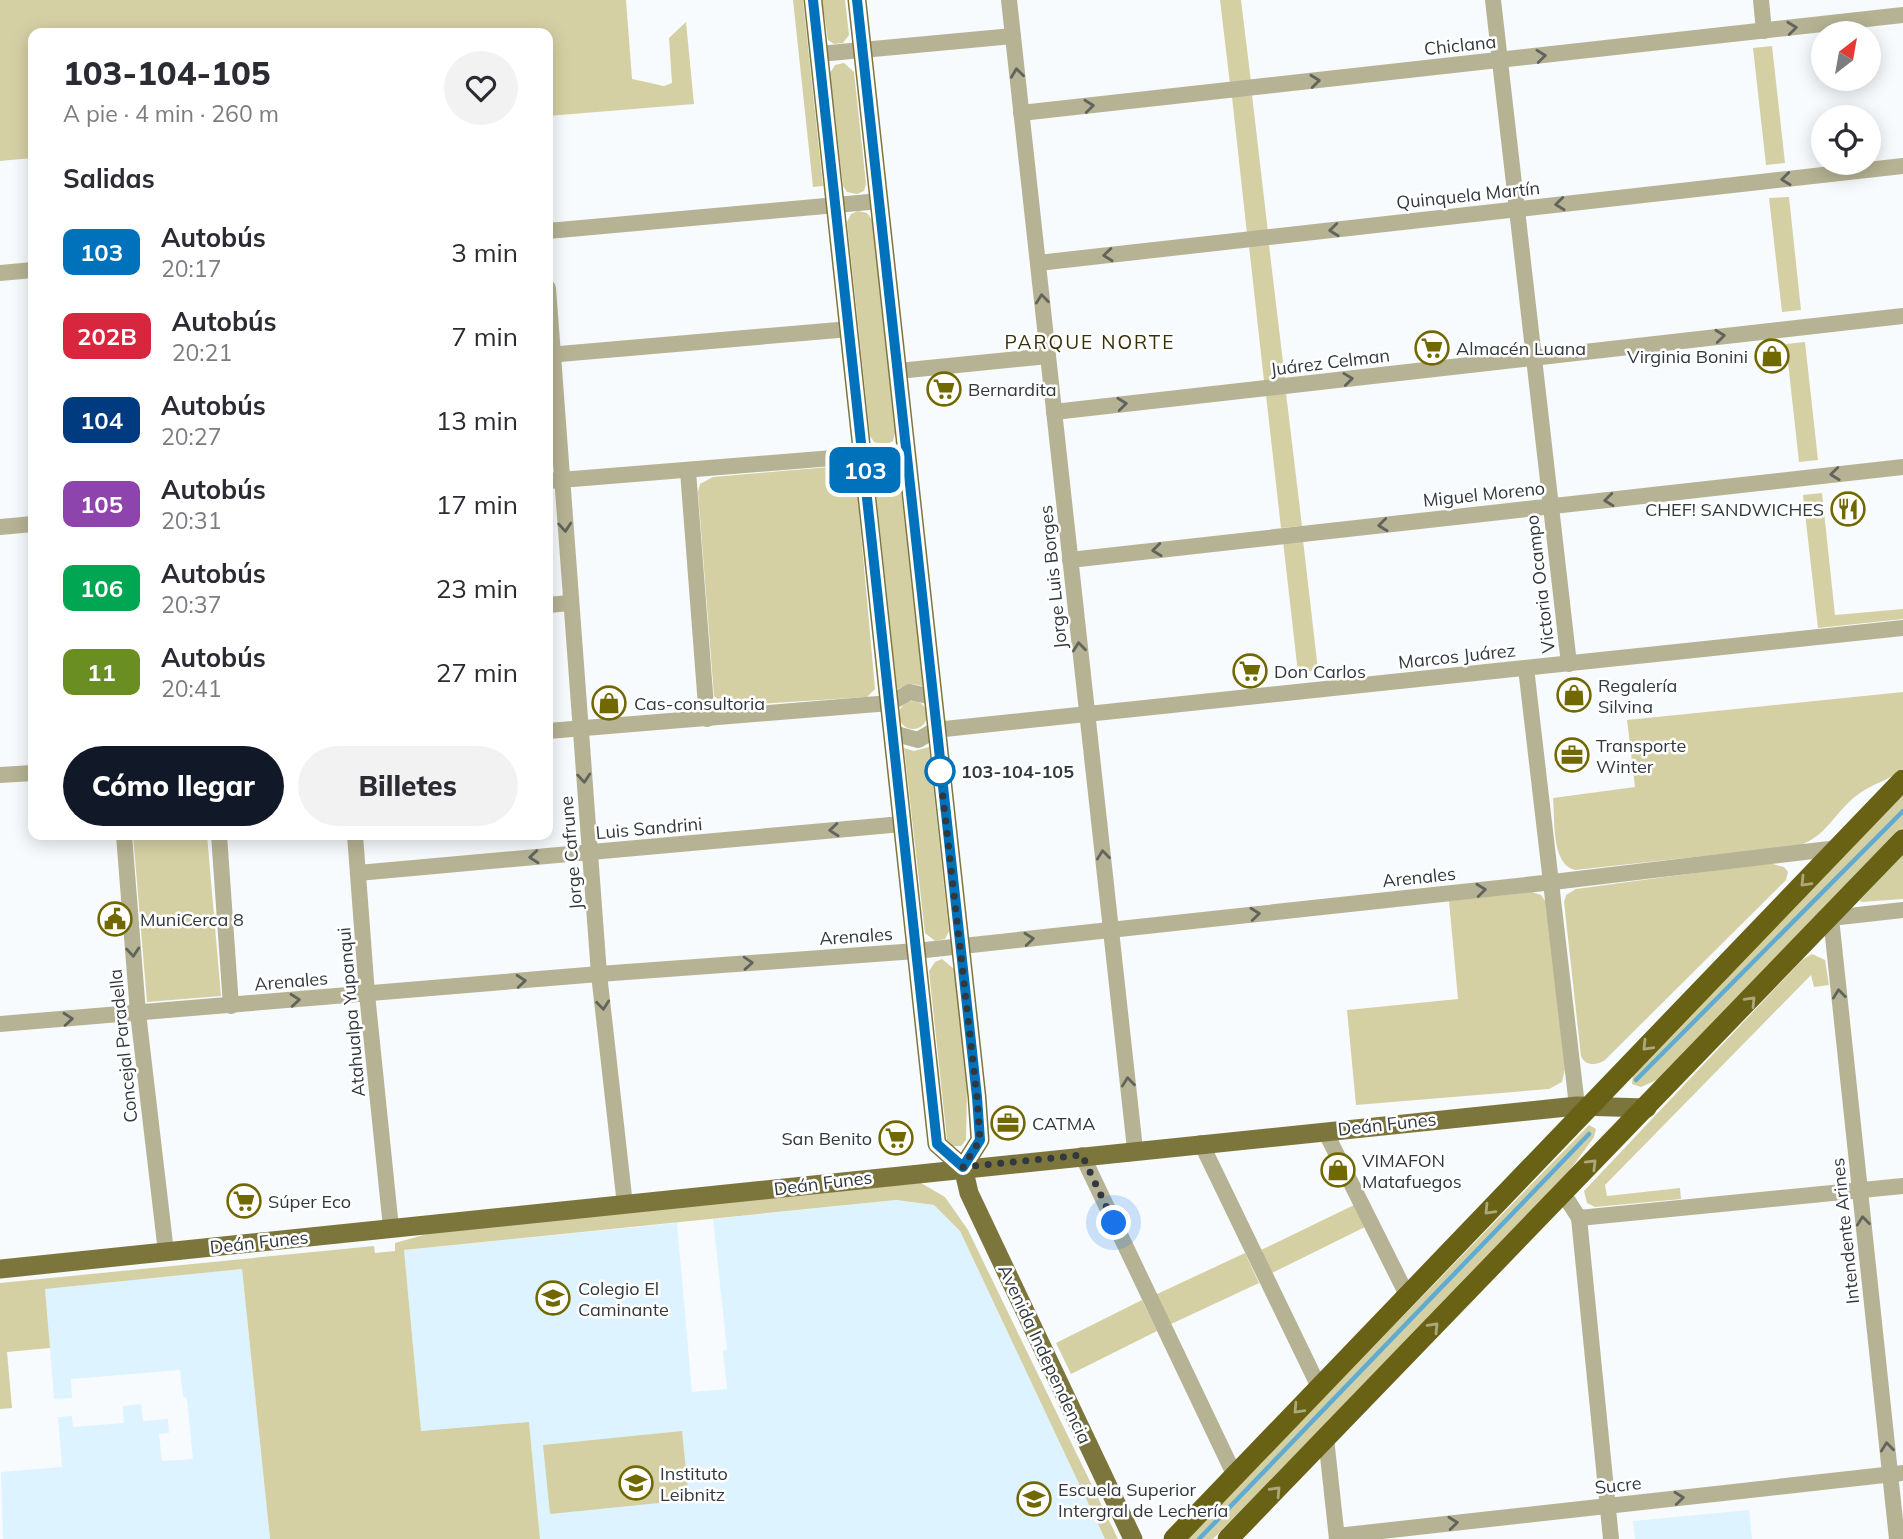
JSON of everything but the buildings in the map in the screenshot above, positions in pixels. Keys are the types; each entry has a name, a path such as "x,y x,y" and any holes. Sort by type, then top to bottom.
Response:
{"highway":[{"path":"1174,1539 1584,1105 1903,780"},
{"path":"1228,1539 1831,918 1903,840"}],"main road":[{"path":"813,0 937,1144 963,1167 980,1140 857,0"},
{"name":"Deán Funes","path":"0,1269 1135,1149 1584,1105 1647,1108"},
{"name":"Avenida Independencia","path":"963,1167 970,1193 1133,1539"}],"street":[{"name":"Jorge Luis Borges","path":"1009,0 1135,1149"},
{"name":"Victoria Ocampo","path":"1493,0 1569,664"},
{"path":"1761,0 1764,31"},
{"name":"Chiclana","path":"1021,113 1903,15"},
{"path":"819,54 1013,36"},
{"name":"Quinquela Martín","path":"1038,263 1903,166"},
{"path":"553,231 880,201"},
{"path":"0,273 28,271"},
{"name":"Juárez Celman","path":"1054,412 1903,316"},
{"path":"553,354 850,329"},
{"path":"898,371 1048,356"},
{"name":"Jorge Cafrune","path":"553,430 555,481 570,603 599,974 625,1205"},
{"path":"555,481 906,452"},
{"name":"Miguel Moreno","path":"1070,560 1903,467"},
{"path":"688,471 707,719"},
{"path":"0,527 28,524"},
{"path":"553,605 570,603"},
{"name":"Marcos Juárez","path":"893,733 918,740 935,730 1903,628"},
{"path":"1526,668 1584,1105"},
{"path":"553,732 890,703 910,692 932,697"},
{"path":"0,775 28,773"},
{"name":"Luis Sandrini","path":"358,873 902,824"},
{"name":"Concejal Paradella","path":"124,840 138,1013 166,1252"},
{"path":"219,840 231,1006"},
{"name":"Atahualpa Yupanqui","path":"355,840 367,994 391,1228"},
{"name":"Arenales","path":"0,1024 599,974 916,951 1553,882 1838,848"},
{"path":"1831,918 1903,910"},
{"name":"Intendente Arines","path":"1831,918 1859,1191 1897,1473 1897,1539"},
{"path":"1325,1131 1407,1295"},
{"path":"1201,1143 1319,1387"},
{"path":"1082,1155 1235,1476"},
{"path":"1579,1218 1903,1186"},
{"path":"1563,1193 1579,1218 1611,1539"},
{"path":"1326,1437 1337,1537"},
{"name":"Sucre","path":"1337,1537 1897,1473"}],"shaded area":[{"path":"0,0 626,0 632,79 664,86 672,83 669,38 686,22 694,104 553,116 553,28 28,28 28,158 0,161"},
{"path":"793,0 803,0 823,186 813,187"},
{"path":"822,0 845,0 849,35 843,43 834,44 828,40"},
{"path":"1220,0 1241,0 1251,82 1230,84"},
{"path":"1772,46 1785,163 1766,165 1753,48"},
{"path":"844,63 854,72 866,184 864,191 857,194 847,192 843,186 830,73 835,65"},
{"path":"1252,95 1268,232 1247,234 1232,97"},
{"path":"1789,197 1801,310 1782,312 1769,198"},
{"path":"858,211 867,213 872,220 895,433 893,441 884,446 874,442 870,436 847,222 851,214"},
{"path":"1269,245 1285,379 1264,381 1249,246"},
{"path":"1805,342 1818,460 1799,462 1786,344"},
{"path":"1286,393 1302,526 1281,528 1266,395"},
{"path":"880,464 896,467 899,472 923,686 912,684 897,689 874,473"},
{"path":"848,467 856,478 875,689 867,697 725,706 714,696 698,492 700,484 713,477"},
{"path":"1822,493 1835,615 1903,609 1903,619 1818,628 1803,495"},
{"path":"1303,540 1318,670 1298,673 1283,541"},
{"path":"1903,692 1903,768 1860,793 1824,830 1807,842 1797,846 1575,870 1562,860 1556,840 1553,798 1635,787 1627,720"},
{"path":"913,701 923,705 927,715 923,725 913,729 903,725 899,715 903,705"},
{"path":"929,747 949,931 945,939 935,941 925,933 904,748 914,751"},
{"path":"1903,795 1903,830 1659,1079 1641,1087 1632,1084 1633,1074"},
{"path":"133,840 207,840 221,996 147,1002"},
{"path":"1903,854 1903,899 1861,902 1860,900"},
{"path":"1769,863 1784,867 1788,872 1786,880 1605,1060 1595,1064 1585,1062 1581,1056 1564,902 1566,895 1576,889"},
{"path":"1532,892 1541,895 1546,902 1565,1069 1562,1082 1549,1089 1356,1105 1347,1010 1458,999 1449,901"},
{"path":"1812,954 1825,960 1829,985 1814,987 1811,975 1605,1185 1607,1196 1680,1188 1681,1199 1595,1207 1587,1203 1584,1191 1802,960"},
{"path":"942,959 954,969 967,1090 966,1140 961,1146 952,1146 947,1140 929,971 935,962"},
{"path":"1589,1125 1596,1129 1594,1137 1557,1188 1213,1539 1186,1539"},
{"path":"921,1183 945,1197 968,1230 1118,1539 1105,1539 960,1231 934,1205 896,1200 404,1250 421,1431 529,1422 540,1539 270,1539 242,1269 45,1289 50,1348 7,1352 12,1408 0,1409 0,1283 374,1246 375,1253 395,1251 395,1243 445,1229"},
{"path":"896,1200 934,1205 960,1231 1105,1539 540,1539 529,1423 421,1432 404,1250 677,1223 692,1392 727,1389 723,1351 727,1350 713,1219"},
{"path":"1354,1205 1365,1227 1272,1273 1261,1250"},
{"path":"1245,1253 1259,1283 1169,1325 1155,1295"},
{"path":"242,1269 270,1539 3,1539 1,1472 62,1467 58,1417 72,1416 73,1427 124,1423 123,1406 141,1404 143,1421 168,1419 169,1433 159,1434 162,1461 193,1459 187,1399 183,1396 180,1370 71,1379 72,1398 54,1399 45,1289"},
{"path":"1142,1300 1157,1331 1071,1374 1056,1343"},
{"path":"682,1431 689,1500 550,1514 543,1445"},
{"path":"1749,1510 1752,1539 1635,1539 1633,1521"}],"waterway":[{"path":"1636,1080 1903,811"},
{"path":"1199,1539 1589,1134"}],"bus line":[{"name":"103","path":"813,0 937,1144 963,1167 980,1140 977,1097 857,0"}],"place":[{"name":"Almacén Luana","path":"1432,348"},
{"name":"Virginia Bonini","path":"1772,356"},
{"name":"Bernardita","path":"944,389"},
{"name":"CHEF! SANDWICHES","path":"1848,509"},
{"name":"Don Carlos","path":"1250,671"},
{"name":"Regalería Silvina","path":"1574,695"},
{"name":"Cas-consultoria","path":"609,703"},
{"name":"Transporte Winter","path":"1572,755"},
{"name":"103-104-105","path":"940,771"},
{"name":"MuniCerca 8","path":"115,919"},
{"name":"CATMA","path":"1008,1123"},
{"name":"San Benito","path":"896,1138"},
{"name":"VIMAFON Matafuegos","path":"1338,1170"},
{"name":"Súper Eco","path":"244,1201"},
{"name":"Colegio El Caminante","path":"553,1298"},
{"name":"Instituto Leibnitz","path":"636,1483"},
{"name":"Escuela Superior Intergral de Lechería","path":"1034,1499"}],"district":[{"name":"PARQUE NORTE","path":"1090,342"}],"route":[{"path":"940,771 980,1140 963,1167 1082,1155 1114,1223"}]}
